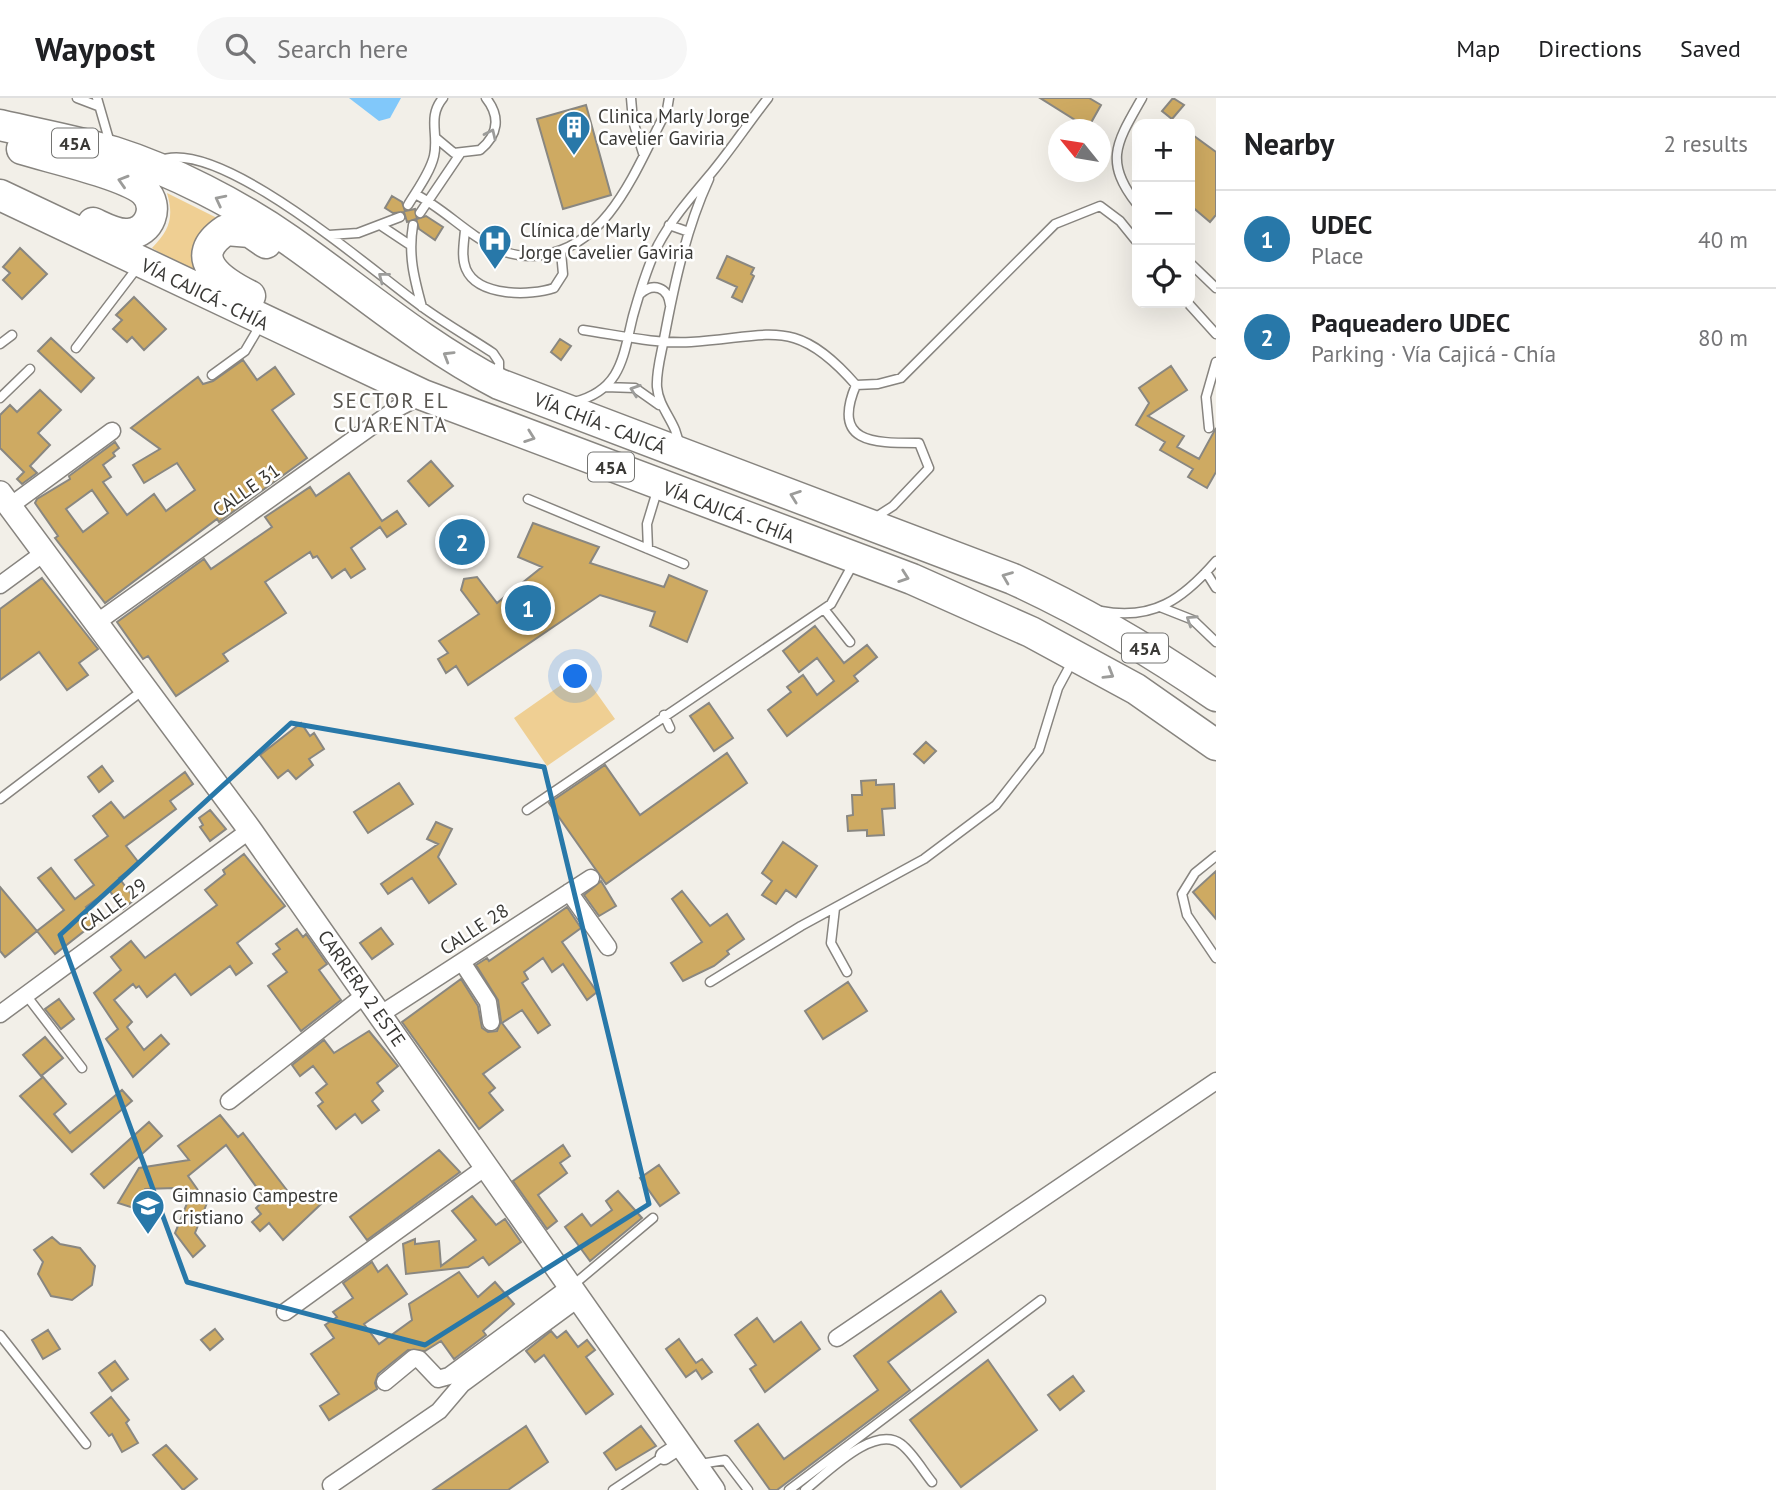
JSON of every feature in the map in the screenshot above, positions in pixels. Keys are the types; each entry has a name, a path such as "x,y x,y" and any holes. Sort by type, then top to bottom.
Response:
{"highway":[{"name":"VÍA CHÍA - CAJICÁ","path":"0,125 114,153 148,166 250,216 439,351 499,384 1013,579 1070,605 1148,650 1216,696"},
{"path":"0,142 135,184 147,194 153,210 141,230 126,235 115,233 34,196 2,196"},
{"name":"VÍA CAJICÁ - CHÍA","path":"2,196 423,395 855,560 912,579 1077,655 1176,715 1216,745"},
{"path":"332,273 303,267 250,232 239,229 226,230 216,236 209,247 208,260 212,272 225,284 456,392 481,419"}],"street":[{"name":"CALLE 31","path":"96,623 396,409 423,395"},
{"path":"4,500 112,431"},
{"name":"CARRERA 2 ESTE","path":"4,500 250,830 381,1014 575,1292 673,1450 695,1465 713,1490"},
{"path":"0,585 45,552"},
{"name":"CALLE 29","path":"0,1014 250,830"},
{"name":"CALLE 28","path":"381,1014 591,878"},
{"path":"569,892 608,947"},
{"path":"462,962 488,1002 491,1022"},
{"path":"229,1101 366,994"},
{"path":"837,1338 1216,1081"},
{"path":"285,1312 487,1166"},
{"path":"385,1382 414,1358 419,1359 438,1379 449,1377 575,1292"},
{"path":"331,1485 439,1411 462,1384 575,1292"}],"lane":[{"path":"76,98 97,102 114,153"},
{"path":"408,205 433,161 436,138 432,117 443,98"},
{"path":"436,138 446,149 460,154 480,150 495,132 494,108 486,98"},
{"path":"631,98 633,121 643,153"},
{"path":"415,194 428,200 465,230 500,250 517,256 561,252 589,237 605,219 667,110 669,98"},
{"path":"554,405 580,401 603,387 625,358 650,261 669,225 768,98"},
{"path":"1132,198 1115,164 1123,131 1142,98"},
{"path":"420,213 460,154"},
{"path":"148,166 172,155 199,159 234,173 329,235 422,307 493,353 499,362 499,384"},
{"path":"661,408 657,382 670,308 689,232 712,172"},
{"path":"583,330 690,342 775,332 798,337 819,349 856,385 878,384 901,378 1055,224 1100,206 1121,221 1132,235"},
{"path":"329,235 358,233 400,217"},
{"path":"380,225 410,245"},
{"path":"413,225 410,245 412,273 422,307"},
{"path":"669,225 689,232"},
{"path":"465,230 463,253 467,272 472,278 502,291 537,292 554,288 563,274 561,252"},
{"path":"76,348 141,263"},
{"path":"1195,268 1216,288"},
{"path":"638,300 646,289 660,288 667,294 670,308"},
{"path":"1193,308 1216,334"},
{"path":"212,375 245,351 262,321"},
{"path":"0,344 12,335"},
{"path":"1209,428 1206,397 1216,362"},
{"path":"0,398 30,369"},
{"path":"856,385 846,407 848,421 856,434 881,443 919,443 929,468 893,506 867,523"},
{"path":"603,387 635,388 661,408 676,429 679,453"},
{"path":"648,549 647,524 659,485"},
{"path":"528,499 684,564"},
{"path":"527,810 824,609 839,595 855,560"},
{"path":"1070,605 1125,615 1160,607 1186,593 1216,561"},
{"path":"1206,572 1216,588"},
{"path":"1160,607 1193,620 1216,642"},
{"path":"824,609 850,642"},
{"path":"710,982 924,859 996,805 1039,750 1058,688 1077,655"},
{"path":"0,799 145,689"},
{"path":"664,715 670,728"},
{"path":"1216,856 1195,873 1182,894 1186,915 1216,958"},
{"path":"835,908 831,943 847,972"},
{"path":"26,995 82,1068"},
{"path":"575,1292 653,1219"},
{"path":"789,1490 1041,1300"},
{"path":"0,1335 86,1444"},
{"path":"806,1490 858,1449 878,1439 891,1439 903,1445 932,1482"},
{"path":"612,1490 673,1450"},
{"path":"695,1465 724,1460 748,1490"}],"highlighted area":[{"path":"291,723 544,767 649,1204 425,1345 187,1282 60,935"}],"shaded area":[{"path":"167,193 217,218 200,236 195,258 196,274 152,248 169,223"},
{"path":"581,671 615,719 547,766 514,718"}],"water":[{"path":"349,98 401,98 390,118 379,121"}],"building":[{"path":"1040,98 1089,98 1101,105 1093,119 1074,119"},
{"path":"1173,98 1184,105 1172,119 1162,111"},
{"name":"Clinica Marly Jorge Cavelier Gaviria","path":"586,105 611,195 563,209 537,119"},
{"path":"1195,137 1216,152 1216,215 1210,222 1195,209"},
{"path":"392,196 402,202 405,211 415,209 417,219 426,216 443,227 435,240 419,229 416,219 407,222 404,212 393,213 385,208"},
{"path":"20,248 47,274 22,299 3,280 10,273 3,267"},
{"path":"727,256 754,268 751,274 754,276 742,302 732,297 737,287 717,278"},
{"path":"134,297 166,329 144,350 132,337 127,342 113,329 122,320 116,315"},
{"path":"51,338 94,378 81,392 38,351"},
{"path":"560,339 571,346 561,360 551,352"},
{"path":"243,360 257,380 275,367 294,394 272,410 307,458 219,522 217,519 105,603 55,538 58,536 35,503 37,499 70,479 69,476 115,442 119,448 113,453 115,456 103,465 111,477 103,482 127,515 154,494 166,511 195,490 177,463 144,483 133,465 160,449 131,428 198,377 203,384 213,381","holes":["92,490 108,513 83,532 66,509"]},
{"path":"1171,366 1187,390 1148,416 1184,436 1177,447 1199,459 1216,428 1216,472 1207,488 1188,477 1193,469 1160,450 1165,442 1136,425 1149,403 1139,388"},
{"path":"40,390 61,410 38,433 50,445 30,466 37,473 22,484 17,479 24,472 0,448 0,415 10,405 17,412"},
{"path":"431,461 453,486 429,506 408,481"},
{"path":"349,473 382,521 397,511 406,524 387,537 380,527 351,548 365,569 351,578 345,569 332,578 317,556 313,558 310,552 265,582 286,613 223,654 228,661 176,696 148,656 143,659 117,622 204,559 211,569 272,527 265,517 310,487 316,496"},
{"path":"533,523 599,547 590,563 664,587 669,575 707,591 687,642 650,626 655,612 600,595 468,685 456,666 446,673 438,659 448,653 439,641 479,614 461,590 464,579 477,577 497,603 542,567 518,557"},
{"path":"42,578 98,649 79,663 88,675 67,690 39,652 0,680 0,609"},
{"path":"815,626 844,663 867,645 877,657 854,676 858,681 787,736 768,710 791,692 787,687 803,675 817,695 834,681 817,658 799,672 783,651"},
{"path":"709,703 733,738 714,751 690,716"},
{"path":"301,723 310,736 314,733 324,749 309,759 313,765 296,779 288,770 278,778 260,755"},
{"path":"926,742 936,751 924,763 914,754"},
{"path":"727,753 747,783 606,884 549,803 605,765 640,815"},
{"path":"102,766 113,781 99,792 88,777"},
{"path":"185,772 193,784 170,801 176,809 126,846 139,863 119,878 135,899 123,909 109,890 86,907 97,921 55,954 37,931 64,910 38,878 51,868 75,899 94,885 75,860 108,836 93,816 111,802 124,818"},
{"path":"876,780 876,785 894,784 895,808 882,809 884,835 867,836 867,830 848,831 847,816 853,815 852,795 862,795 861,781"},
{"path":"399,783 413,804 368,833 354,812"},
{"path":"210,810 226,829 210,841 200,827 203,825 199,818"},
{"path":"436,822 452,829 438,857 456,884 429,903 412,878 388,894 381,884 438,844 427,839"},
{"path":"783,842 817,866 796,897 786,890 776,904 762,895 772,881 762,873"},
{"path":"244,854 285,906 237,943 252,963 236,975 230,966 191,995 175,974 147,997 139,986 136,988 133,984 114,1000 132,1022 127,1027 144,1050 161,1035 169,1044 133,1077 106,1039 118,1029 94,993 121,970 111,957 131,941 145,958 217,905 205,890 225,874 223,870"},
{"path":"1216,871 1216,919 1193,892"},
{"path":"601,881 616,906 599,916 584,895"},
{"path":"0,887 37,931 5,957 0,951"},
{"path":"682,891 710,926 727,914 744,939 727,951 729,954 714,966 683,981 671,963 702,942 672,899"},
{"path":"567,907 581,928 562,942 597,992 587,1000 563,964 552,972 543,958 524,972 528,979 522,983 550,1025 538,1033 522,1010 502,1023 520,1047 483,1074 495,1088 489,1093 503,1110 479,1129 402,1022 461,979 478,1006 482,1028 488,1032 497,1031 501,1021 498,1000 476,965 487,958 489,961"},
{"path":"381,928 393,944 372,959 360,943"},
{"path":"297,929 303,937 306,934 327,964 319,970 341,1000 301,1031 268,986 287,972 273,954 280,949 276,944"},
{"path":"848,982 867,1011 823,1039 805,1011"},
{"path":"59,999 74,1019 61,1029 45,1009"},
{"path":"369,1031 398,1066 377,1083 383,1091 372,1101 379,1110 362,1123 355,1114 336,1129 318,1106 323,1102 316,1093 327,1084 313,1066 300,1076 292,1065 324,1040 334,1053"},
{"path":"45,1037 63,1058 41,1076 23,1055"},
{"path":"43,1077 66,1104 54,1114 70,1133 122,1090 132,1101 72,1152 20,1096"},
{"path":"220,1115 238,1137 243,1133 296,1202 312,1191 321,1204 283,1240 269,1223 260,1231 252,1222 261,1214 256,1208 265,1199 226,1145 188,1176 207,1203 195,1233 205,1246 193,1257 175,1233 188,1201 175,1188 145,1189 137,1209 118,1203 139,1168 189,1160 178,1146"},
{"path":"149,1122 162,1136 104,1188 91,1174"},
{"path":"563,1145 570,1156 560,1163 567,1173 538,1195 557,1221 547,1229 513,1181"},
{"path":"439,1150 460,1172 367,1240 350,1217"},
{"path":"659,1165 679,1193 660,1206 640,1178"},
{"path":"618,1191 642,1218 590,1261 565,1227 582,1214 591,1226 612,1210 606,1201"},
{"path":"472,1196 496,1225 505,1219 521,1242 489,1265 483,1257 468,1267 406,1274 403,1244 415,1239 415,1244 439,1241 441,1266 476,1240 452,1211"},
{"path":"52,1237 60,1244 80,1248 95,1266 92,1285 72,1300 51,1296 38,1274 43,1262 34,1250"},
{"path":"372,1262 378,1272 387,1265 407,1294 364,1324 379,1344 412,1320 409,1304 459,1272 478,1297 495,1282 514,1304 483,1331 486,1335 454,1359 441,1341 425,1351 408,1350 378,1374 375,1383 377,1389 329,1420 320,1406 339,1394 311,1354 334,1338 325,1325 337,1317 333,1312 353,1298 343,1283"},
{"path":"941,1291 956,1312 888,1362 910,1390 777,1490 770,1490 735,1441 758,1424 784,1459 878,1390 854,1356"},
{"path":"757,1318 774,1342 801,1322 820,1349 765,1392 750,1369 756,1365 735,1335"},
{"path":"215,1329 223,1339 210,1350 201,1340"},
{"path":"48,1330 60,1349 43,1359 32,1340"},
{"path":"551,1331 557,1338 566,1331 578,1347 587,1340 595,1350 586,1357 613,1394 586,1414 544,1355 535,1362 526,1351"},
{"path":"679,1339 696,1363 702,1359 712,1372 702,1379 696,1370 686,1377 666,1349"},
{"path":"988,1360 1037,1430 961,1487 910,1420"},
{"path":"115,1361 128,1379 112,1391 99,1373"},
{"path":"1073,1376 1084,1391 1060,1410 1048,1395"},
{"path":"111,1397 129,1420 126,1423 138,1443 122,1452 112,1434 109,1436 91,1413"},
{"path":"526,1426 548,1462 508,1490 433,1490"},
{"path":"641,1426 656,1446 616,1470 604,1453"},
{"path":"166,1445 197,1479 183,1490 153,1455"}],"place":[{"name":"Clinica Marly Jorge Cavelier Gaviria","path":"574,157"},
{"name":"Clínica de Marly Jorge Cavelier Gaviria","path":"495,271"},
{"name":"Paqueadero UDEC","path":"462,542"},
{"name":"UDEC","path":"528,608"},
{"name":"Gimnasio Campestre Cristiano","path":"148,1236"}],"district":[{"name":"SECTOR EL CUARENTA","path":"391,412"}]}
